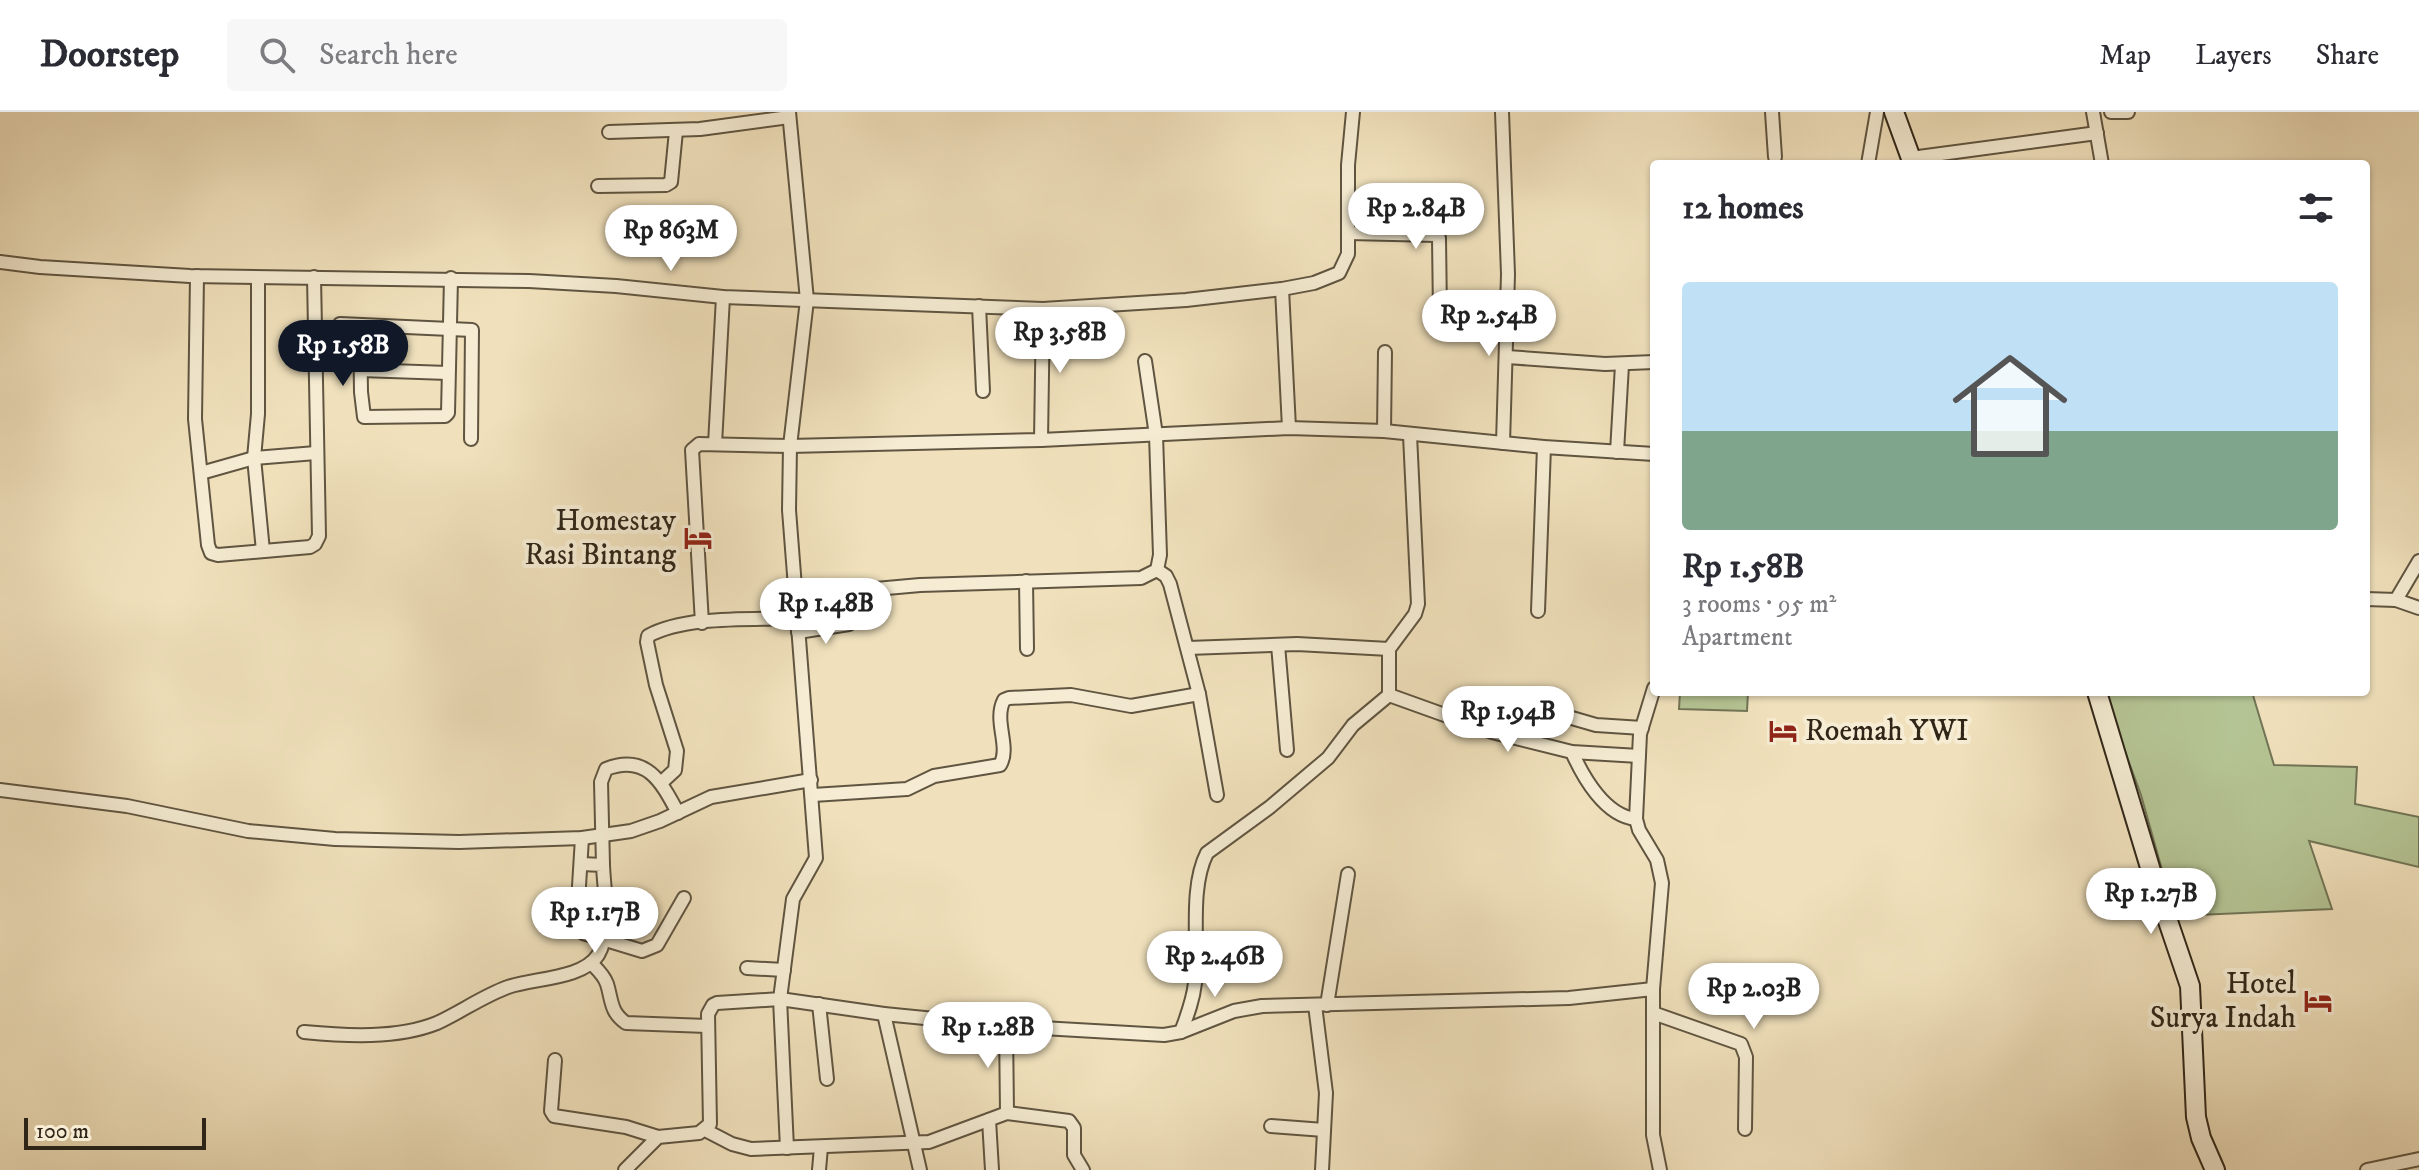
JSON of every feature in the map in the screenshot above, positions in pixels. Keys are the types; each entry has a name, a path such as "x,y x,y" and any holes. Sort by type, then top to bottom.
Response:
{"main road":[{"path":"1897,120 1912,160"},
{"path":"2098,696 2152,874 2190,986 2196,1117 2215,1170"}],"street":[{"path":"0,262 197,276 451,278 616,286 723,297 1043,309 1186,300 1282,289 1314,283 1339,273 1346,262 1349,233 1348,165 1353,112"},
{"path":"1502,112 1508,274 1503,443"},
{"path":"1772,112 1775,157"},
{"path":"1869,160 1877,112"},
{"path":"2093,112 2101,160"},
{"path":"2111,112 2128,112"},
{"path":"609,132 676,131 789,115 807,300 790,446 789,510 816,858 793,899 780,999 787,1148"},
{"path":"1873,131 1897,120"},
{"path":"598,186 666,185 671,182 676,131"},
{"path":"1919,160 2097,133"},
{"path":"1349,233 1437,235 1440,313"},
{"path":"197,276 195,419 208,545 211,553 218,555 310,547 318,541 314,277"},
{"path":"258,278 258,414 254,458 263,551"},
{"path":"360,325 364,417 445,416 448,413 451,278"},
{"path":"1282,289 1289,428"},
{"path":"715,444 723,297"},
{"path":"979,306 983,391"},
{"path":"1041,440 1043,309"},
{"path":"340,324 470,329 473,333 471,439"},
{"path":"1384,431 1385,352"},
{"path":"1507,357 1622,365 1650,362"},
{"path":"1145,361 1156,435 1160,555 1157,570"},
{"path":"1617,452 1622,365"},
{"path":"361,370 448,373"},
{"path":"702,623 692,450 699,444 790,446 1041,440 1289,428 1384,431 1650,454"},
{"path":"1389,695 1389,649 1415,614 1418,604 1410,435"},
{"path":"1538,611 1544,447"},
{"path":"201,473 254,458 316,453"},
{"path":"2396,600 2419,561"},
{"path":"798,596 920,585 1141,578 1157,570"},
{"path":"1157,570 1166,576 1170,584 1188,648 1217,795"},
{"path":"1026,581 1027,649"},
{"path":"2370,599 2396,600 2419,608"},
{"path":"662,782 675,770 677,751 656,685 647,639 651,634 702,623 797,618"},
{"path":"798,632 849,624"},
{"path":"1188,648 1278,645 1389,649"},
{"path":"1278,645 1287,750"},
{"path":"813,795 907,789 934,776 997,767 1003,763 1004,757 999,711 1004,700 1009,698 1071,695 1131,706 1199,694"},
{"path":"1389,695 1492,732 1572,752 1639,756"},
{"path":"1181,1032 1193,1000 1199,887 1202,863 1207,853 1270,807 1328,758 1353,725 1389,695"},
{"path":"1652,696 1642,728 1636,819 1657,860 1662,883 1653,989 1653,1135 1660,1170"},
{"path":"1551,712 1596,725 1642,728"},
{"path":"1572,752 1581,774 1619,815 1636,819"},
{"path":"304,1032 343,1036 401,1031 435,1023 508,987 580,970 591,963 605,939 601,777 606,769 616,766 648,769 662,782 678,813"},
{"path":"0,790 127,806 248,831 335,839 459,842 582,838 648,826 711,797 811,780"},
{"path":"582,838 577,918 578,927 583,933 642,951 651,950 684,898"},
{"path":"581,864 603,865"},
{"path":"1322,1170 1326,1093 1321,1005 1348,874"},
{"path":"591,963 606,982 611,1007 626,1023 707,1026"},
{"path":"747,968 784,970"},
{"path":"705,1130 711,1120 708,1014 717,1003 780,999 884,1014 1006,1026 1164,1035 1181,1032 1234,1011 1262,1006 1569,998 1653,989"},
{"path":"819,1004 827,1079"},
{"path":"1653,1013 1741,1044 1746,1057 1745,1129"},
{"path":"884,1014 920,1170"},
{"path":"1006,1026 1007,1113"},
{"path":"555,1060 551,1111 554,1116 626,1127 658,1137 705,1130 742,1147 787,1148 914,1143 941,1139 1007,1113 1069,1121 1074,1128 1074,1155 1083,1170"},
{"path":"989,1120 992,1170"},
{"path":"1271,1126 1324,1130"},
{"path":"625,1170 658,1137"},
{"path":"819,1170 821,1147"},
{"path":"2367,1170 2419,1159"}],"green space":[{"path":"1680,696 1748,696 1747,711 1679,709"},
{"path":"2104,696 2253,696 2274,765 2357,767 2355,804 2419,817 2419,867 2309,841 2332,909 2175,916 2141,795"}],"place":[{"name":"Homestay Rasi Bintang","path":"698,538"},
{"name":"Roemah YWI","path":"1783,731"},
{"name":"Hotel Surya Indah","path":"2318,1001"}]}
